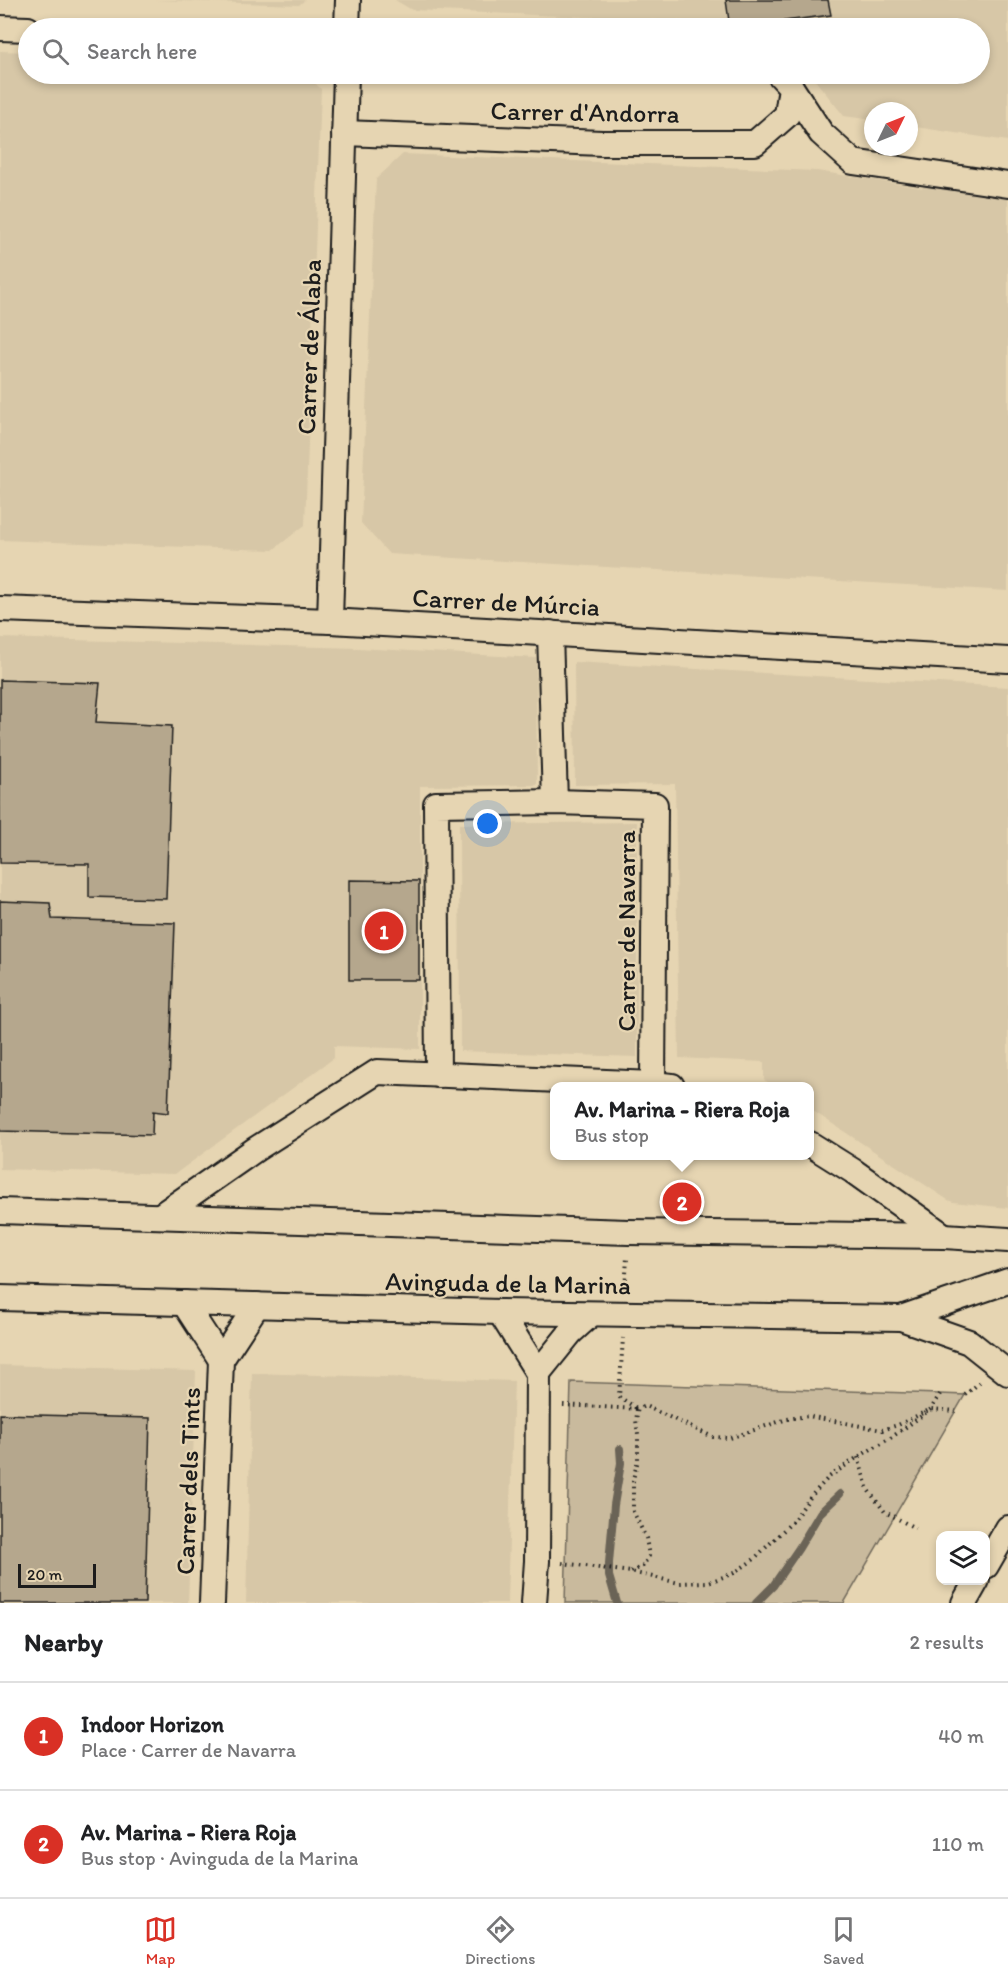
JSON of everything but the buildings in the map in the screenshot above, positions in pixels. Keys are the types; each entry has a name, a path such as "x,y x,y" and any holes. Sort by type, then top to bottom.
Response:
{"street":[{"path":"347,18 348,0"},
{"path":"0,28 18,29"},
{"name":"Carrer de Álaba","path":"330,621 346,84"},
{"name":"Carrer d'Andorra","path":"344,133 602,143 755,143 787,115 785,84"},
{"name":"Carrer d'Andorra","path":"788,84 821,133 853,162 1008,185"},
{"name":"Carrer de Múrcia","path":"0,609 330,621 1008,660"},
{"path":"550,633 555,802"},
{"name":"Carrer de Navarra","path":"438,1075 436,804 555,802 655,805 663,1082"},
{"path":"160,1216 256,1149 377,1072 596,1082"},
{"path":"814,1147 853,1171 944,1236"},
{"name":"Avinguda de la Marina","path":"0,1211 628,1232 944,1236 1008,1240"},
{"name":"Avinguda de la Marina","path":"0,1298 500,1312 901,1318 1008,1281"},
{"name":"Carrer dels Tints","path":"184,1303 221,1360"},
{"name":"Carrer dels Tints","path":"212,1603 221,1360 257,1305"},
{"path":"500,1312 538,1373 537,1561 534,1603"},
{"path":"538,1373 571,1332 591,1314"},
{"path":"901,1318 969,1342 1008,1373"},
{"path":"990,1559 1008,1528"},
{"path":"964,1603 975,1585"}],"path":[{"path":"619,1384 619,1397 638,1409"},
{"path":"586,1566 631,1572 680,1583 709,1582 734,1573 753,1560 792,1522 812,1495 830,1477 931,1409 940,1394"},
{"path":"538,1406 571,1405 638,1409 645,1406 713,1437 730,1438 787,1419 808,1416 882,1430 931,1409 956,1411"},
{"path":"631,1572 642,1566 649,1556 646,1538 633,1511 633,1479 638,1460 636,1420 638,1409"},
{"path":"858,1456 868,1490 885,1512 915,1528"}],"shaded area":[{"path":"156,0 305,0 299,5"},
{"path":"395,0 1008,0 1008,141 918,127 918,102 864,102 864,119 844,116 818,84 990,84 990,18 610,18 412,10"},
{"path":"0,51 18,52 18,84 316,84 321,89 305,525 273,550 0,540"},
{"path":"403,154 817,171 923,188 924,184 1008,198 1008,591 389,554 361,523 376,179"},
{"path":"0,638 358,648 536,658 537,785 420,786 420,1049 334,1046 334,1058 175,1174 0,1169"},
{"path":"574,662 1008,687 1008,1208 948,1200 814,1112 814,1082 768,1082 764,1080 764,1062 679,1058 675,784 575,785"},
{"path":"637,822 637,1057 460,1051 459,824"},
{"path":"0,1365 196,1371 188,1603 0,1603"},
{"path":"252,1373 514,1381 507,1603 246,1603"},
{"path":"571,1382 965,1395 844,1603 565,1603"}],"waterway":[{"path":"617,1603 609,1576 609,1563 614,1505 621,1463 620,1449"},
{"path":"756,1603 773,1586 820,1513 840,1494"}],"place":[{"name":"Indoor Horizon","path":"384,931"},
{"name":"Av. Marina - Riera Roja","path":"682,1202"}]}
